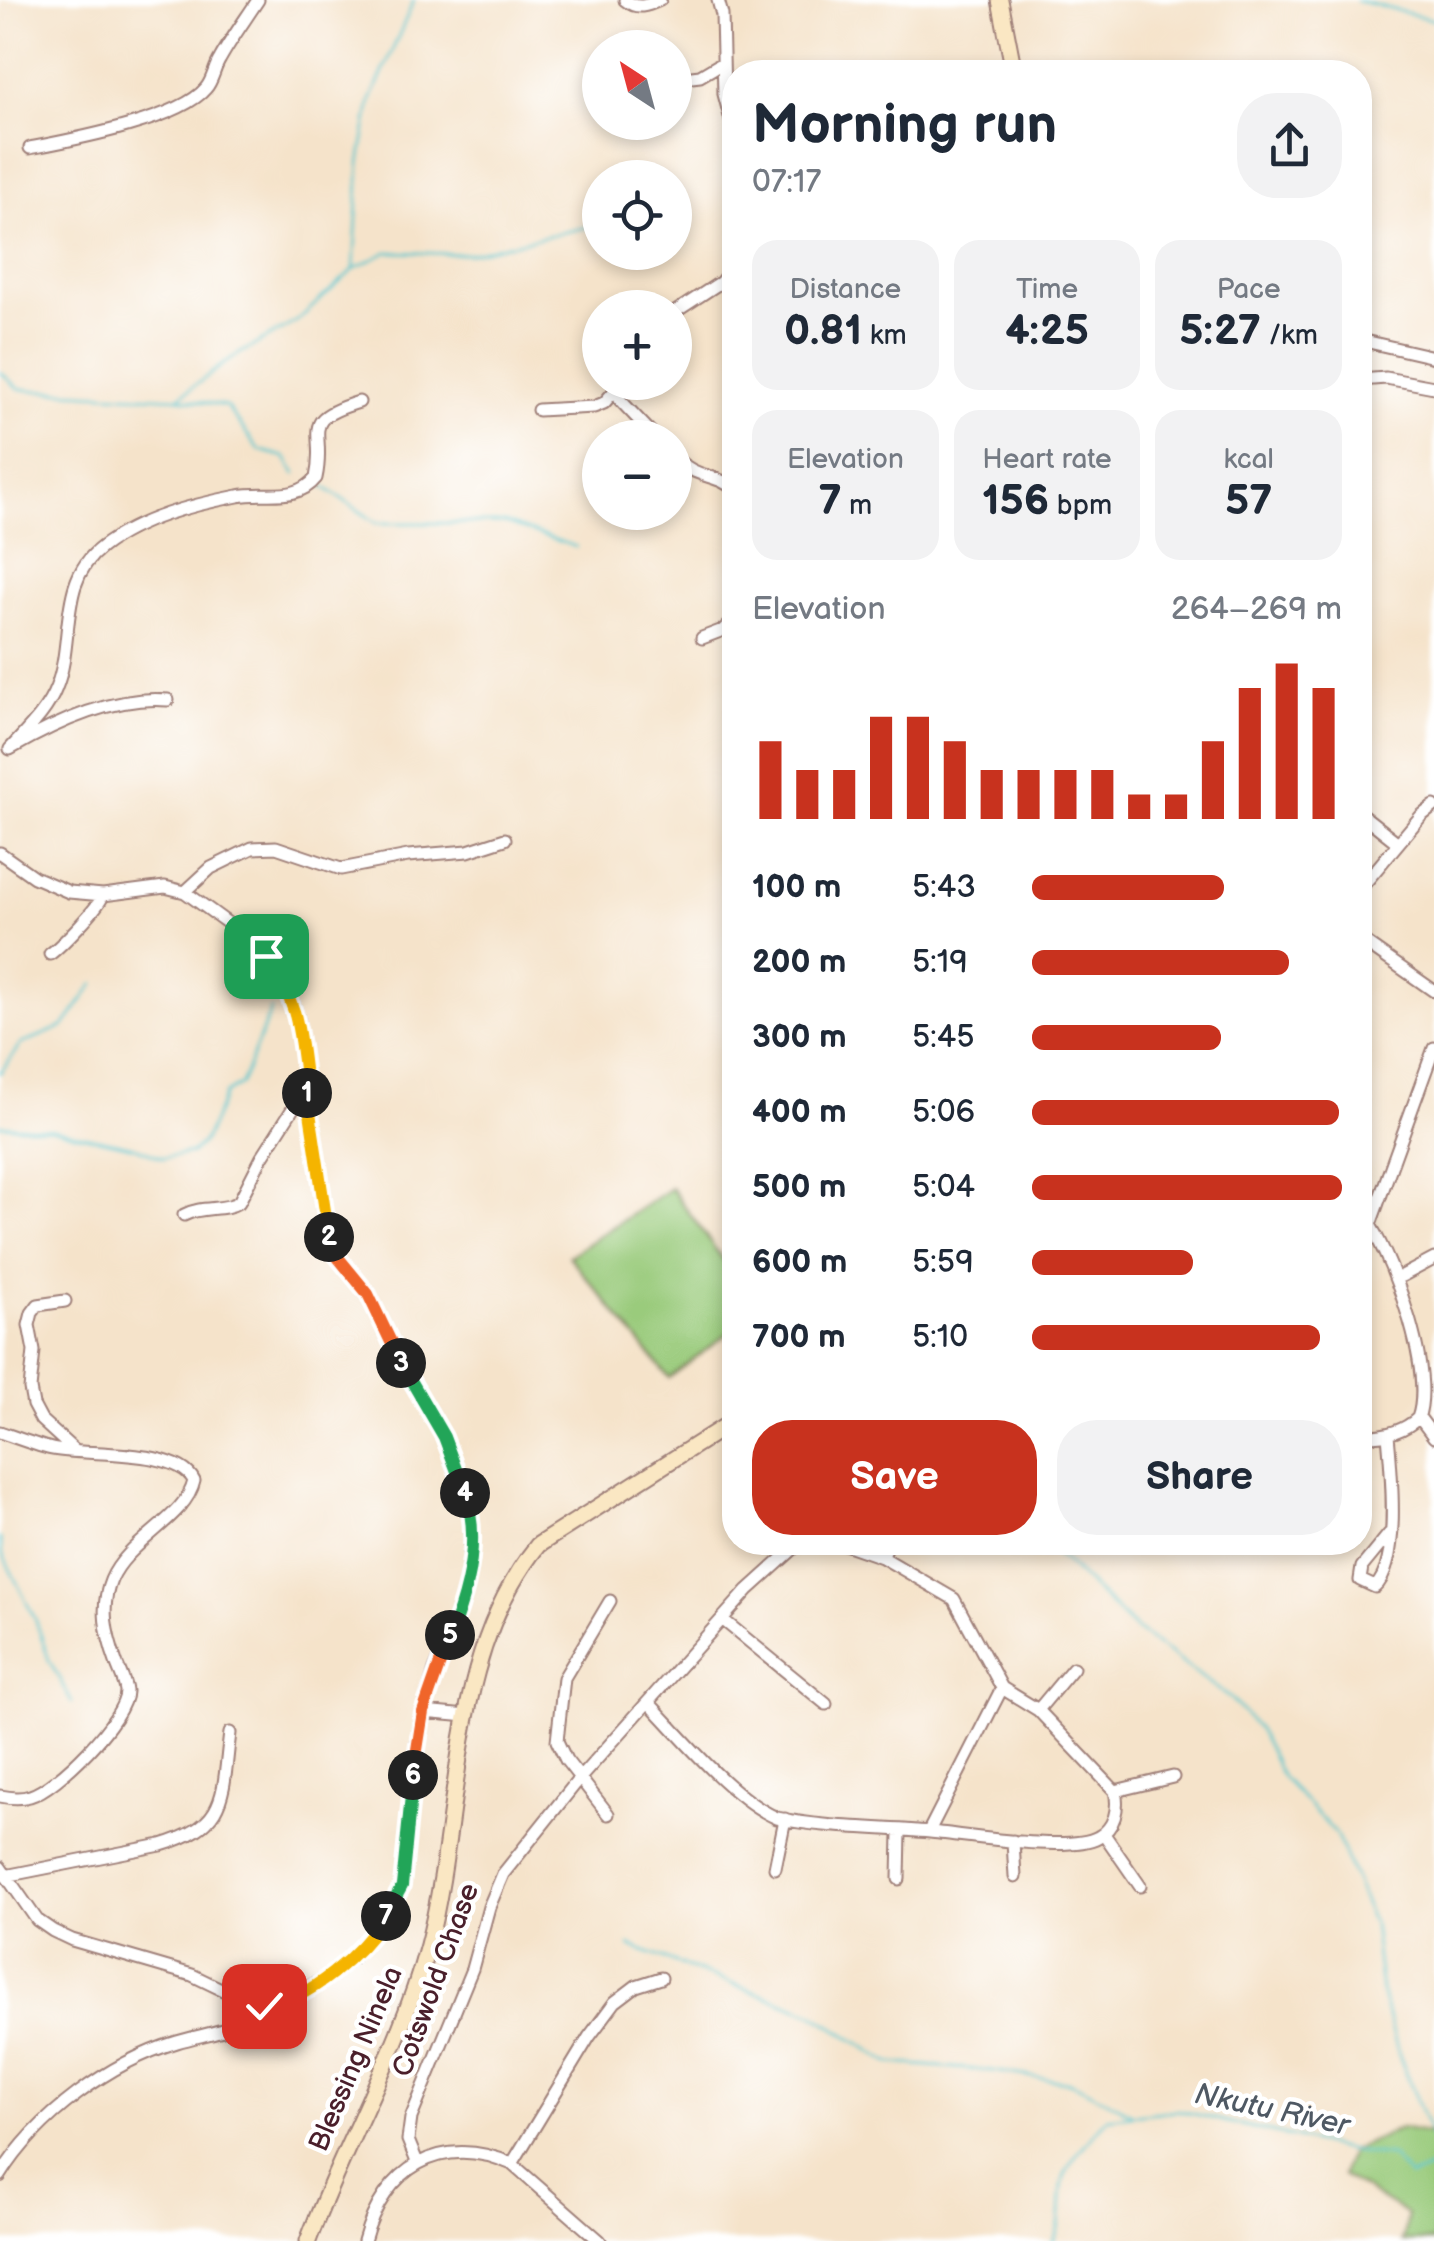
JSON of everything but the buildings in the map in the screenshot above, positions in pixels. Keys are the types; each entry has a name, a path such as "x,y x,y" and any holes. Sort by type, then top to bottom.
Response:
{"street":[{"path":"30,148 86,138 196,98 207,87 217,63 258,0"},
{"path":"625,0 636,6 660,0"},
{"path":"692,77 722,63 722,15 718,0"},
{"path":"1000,0 1012,60"},
{"path":"692,301 722,281"},
{"path":"1372,343 1434,357"},
{"path":"1372,379 1434,387"},
{"path":"538,410 594,407 606,400"},
{"path":"620,400 636,420"},
{"path":"5,753 49,704 58,685 73,592 92,556 138,525 227,498 292,493 311,484 318,469 316,433 320,420 335,409 359,402"},
{"path":"692,471 722,480"},
{"path":"702,638 722,630"},
{"path":"5,753 48,728 83,714 136,700 168,700"},
{"path":"1372,874 1434,806"},
{"path":"1372,822 1398,843"},
{"path":"185,892 211,868 252,848 276,847 341,869 408,856 468,851 505,839"},
{"path":"0,853 56,889 104,896 165,887 185,892 248,938 279,975 298,1019 329,1239 336,1255 368,1294 405,1371 444,1437 472,1523 473,1542 458,1614 423,1712 414,1761 402,1886 378,1928 352,1960 328,1977 233,2030 150,2051 103,2075 24,2141 0,2176"},
{"path":"80,894 82,907 88,912"},
{"path":"50,954 71,936 88,912 98,907 104,896"},
{"path":"1372,947 1434,990"},
{"path":"1372,1208 1434,1048"},
{"path":"184,1214 203,1206 224,1207 239,1202 306,1087"},
{"path":"1372,1235 1402,1276 1424,1327 1434,1372 1432,1396 1419,1417 1388,1435 1372,1436"},
{"path":"1402,1276 1434,1259"},
{"path":"65,1302 38,1305 32,1313 29,1325 34,1359 30,1389 36,1414 76,1451"},
{"path":"1419,1417 1434,1437"},
{"name":"Blessing Ninela","path":"308,2241 420,1972 440,1888 466,1716 498,1606 517,1571 538,1545 722,1428"},
{"path":"0,1432 54,1450 144,1457 167,1463 188,1471 193,1487 122,1561 112,1578 105,1616 126,1692 118,1712 94,1745 43,1790 29,1796 0,1796"},
{"path":"1388,1435 1395,1500 1390,1534"},
{"name":"Cotswold Chase","path":"417,2162 408,2140 411,2118 472,1970 489,1907 512,1860 579,1778 748,1590 787,1555"},
{"path":"649,1703 692,1751 762,1811 785,1820 1013,1841 1088,1841 1104,1834 1113,1822 1118,1803 1115,1791 1038,1710 1002,1688 954,1599 879,1555"},
{"path":"608,1814 579,1778 557,1741 564,1678 610,1601"},
{"path":"722,1620 826,1704"},
{"path":"1038,1710 1074,1668"},
{"path":"929,1832 1002,1688"},
{"path":"423,1712 466,1716"},
{"path":"230,1733 220,1804 204,1827 161,1846 3,1872 37,1920 53,1931 192,1976 254,2005 275,2005"},
{"path":"1115,1791 1173,1777"},
{"path":"776,1868 785,1820"},
{"path":"899,1879 900,1832"},
{"path":"1104,1834 1140,1886"},
{"path":"1013,1841 1015,1877"},
{"path":"512,2164 589,2037 615,2002 636,1986 661,1978"},
{"path":"364,2241 379,2204 393,2184 417,2162 466,2151 512,2164 600,2241"}],"green space":[{"path":"671,1188 722,1258 722,1338 669,1378 569,1256"},
{"path":"1401,2128 1434,2135 1434,2241 1402,2241 1408,2215 1342,2175 1351,2151"}],"waterway":[{"path":"354,268 360,163 371,100 414,0"},
{"path":"1356,0 1434,20"},
{"path":"178,398 232,358 297,321 354,269 387,252 467,254 582,228"},
{"path":"0,372 18,388 29,390 178,398 226,406 259,450 285,457 296,474"},
{"path":"323,486 377,523 505,523 576,547"},
{"path":"0,1073 21,1044 64,1026 95,983"},
{"path":"0,1125 52,1129 135,1147 164,1158 191,1153 204,1141 225,1094 241,1084 271,1010"},
{"path":"0,1538 2,1553 72,1703"},
{"path":"1059,1555 1138,1631 1230,1698 1258,1729 1282,1777 1336,1834 1373,1924 1381,1991 1399,2055 1434,2143"},
{"path":"630,1946 811,2013 890,2063 993,2071 1073,2083 1134,2115"},
{"name":"Nkutu River","path":"1053,2241 1067,2170 1107,2118 1177,2110 1351,2151 1391,2156 1410,2177 1434,2167"}],"route":[{"path":"264,2006 275,2005 352,1960 386,1917 402,1886 414,1761 423,1712 458,1614 473,1542 468,1501 444,1437 430,1409 412,1386 368,1294 336,1255 329,1239 298,1019 291,997 266,956"}]}
